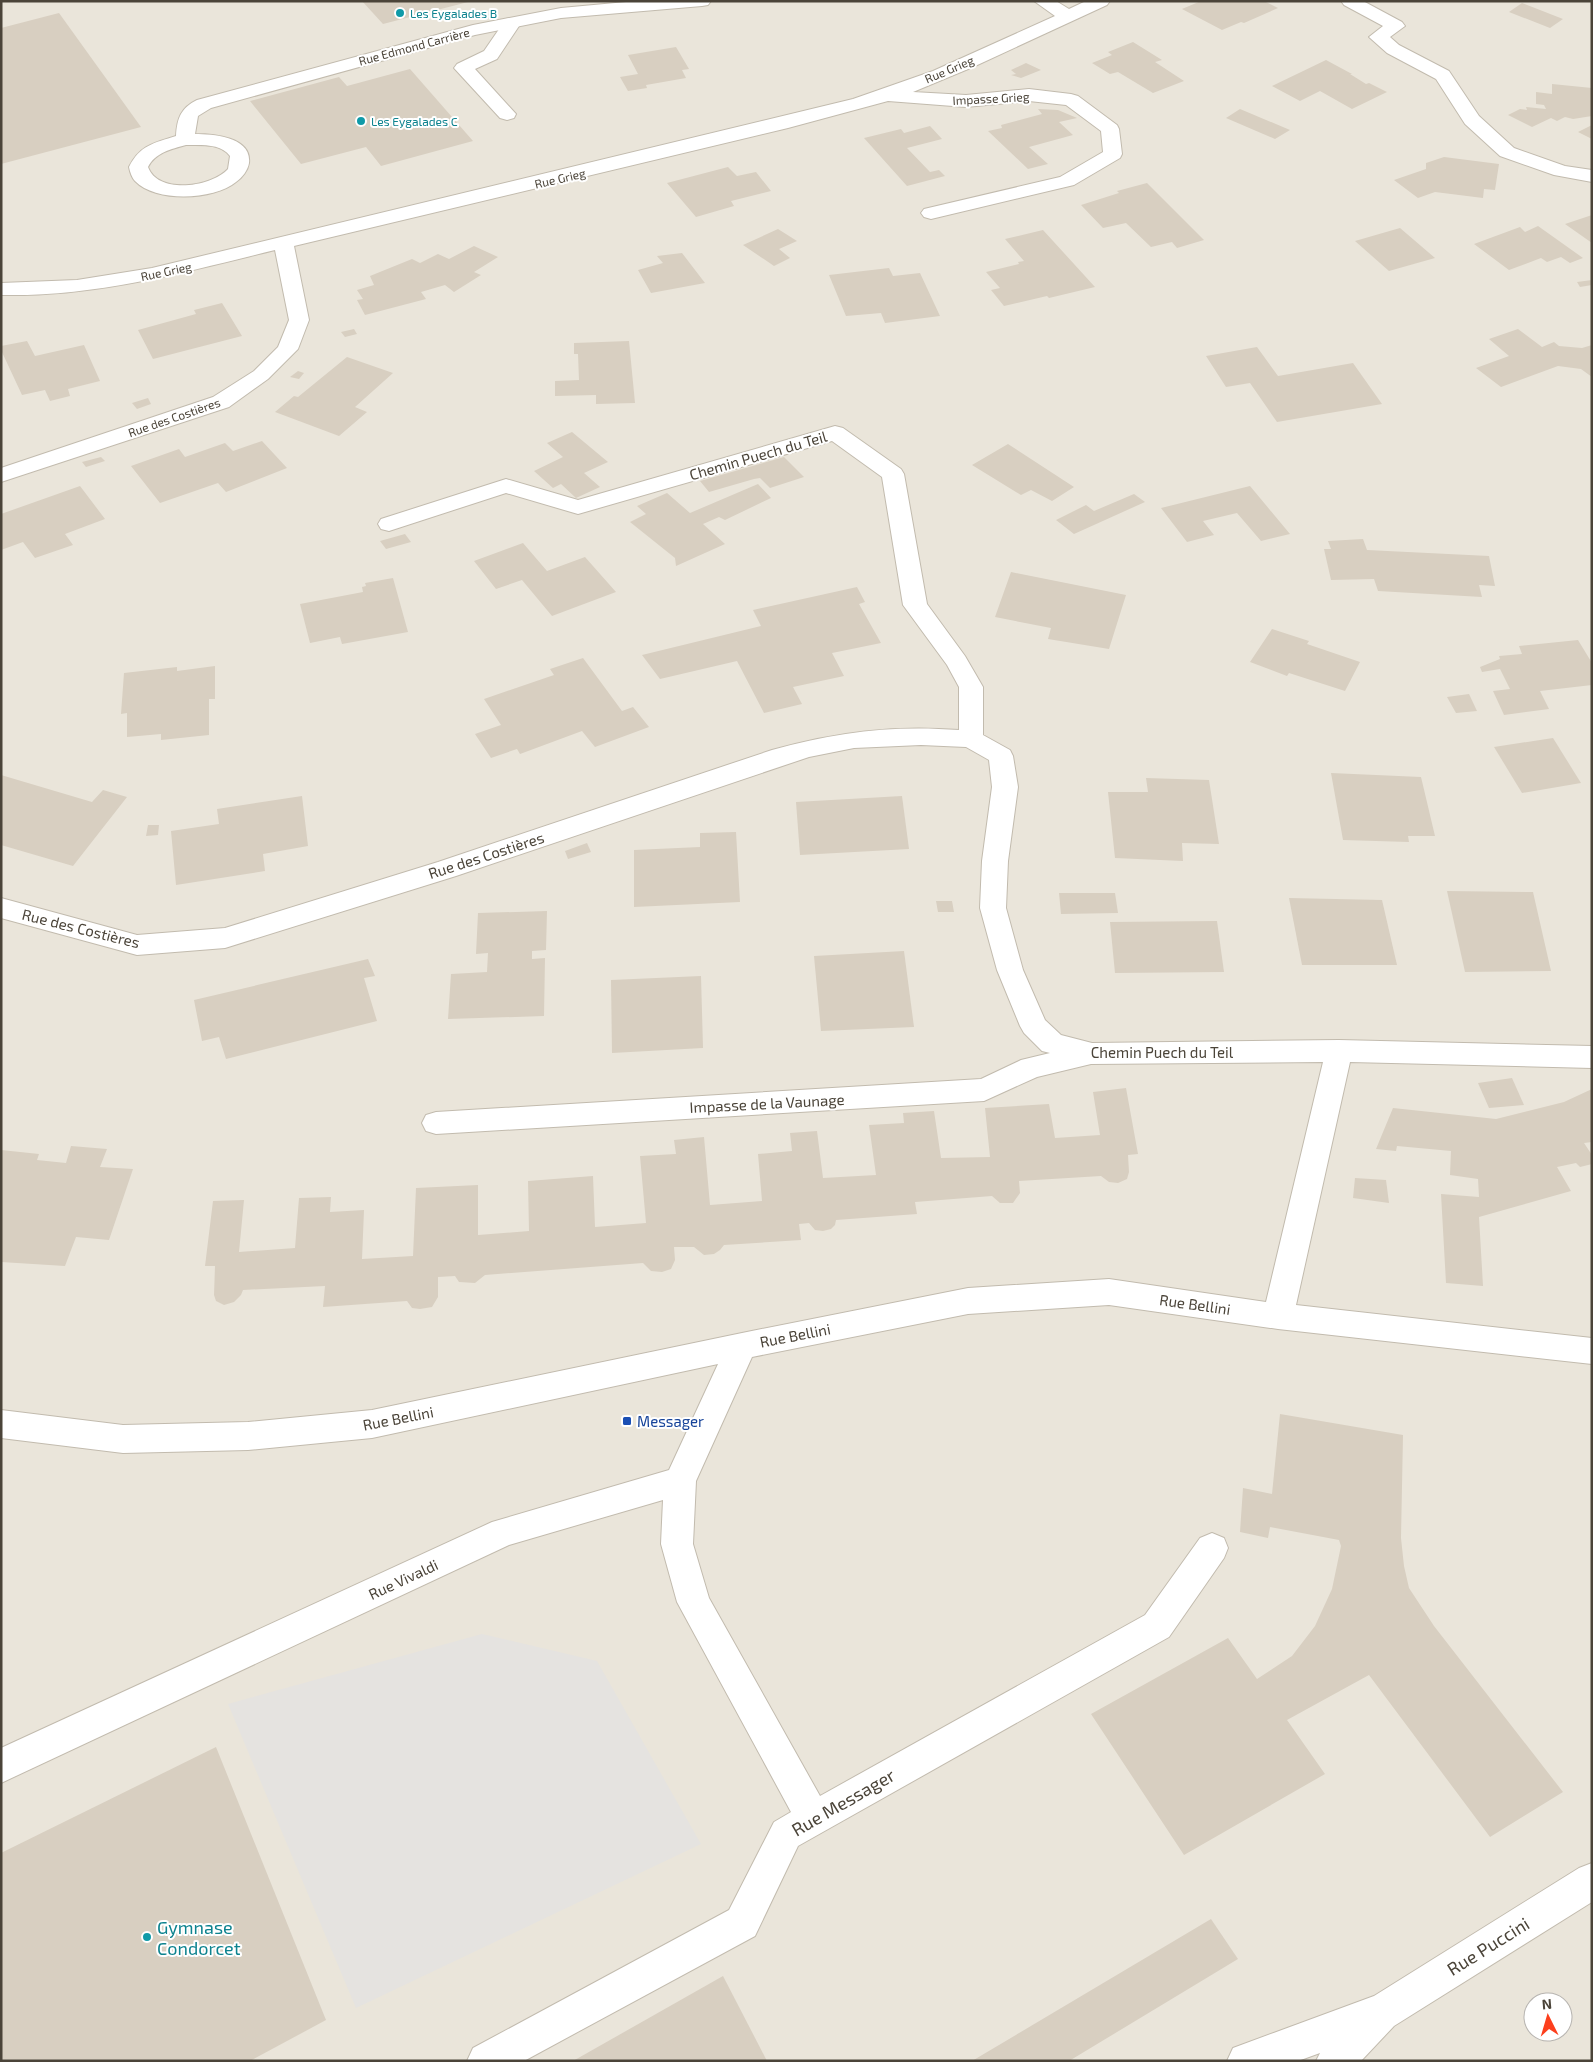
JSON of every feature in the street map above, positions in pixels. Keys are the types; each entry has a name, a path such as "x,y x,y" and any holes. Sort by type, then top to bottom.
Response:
{"street":[{"name":"Rue Edmond Carrière","path":"185,139 187,116 193,109 204,104 473,30 561,13 702,1"},
{"path":"1043,1 1068,16"},
{"name":"Rue Grieg","path":"1,289 27,290 105,284 284,244 788,122 883,96 1020,39 1101,1"},
{"path":"1350,1 1396,26 1378,37 1393,49 1442,75 1472,120 1507,152 1561,171 1592,176"},
{"path":"507,114 463,68 491,55 512,23"},
{"name":"Impasse Grieg","path":"883,96 966,101 1029,95 1071,100 1110,128 1113,154 1067,181 930,213"},
{"path":"185,139 216,140 229,145 238,152 241,160 238,169 218,185 185,192 154,188 144,182 138,174 138,165 144,156 162,146 185,139"},
{"name":"Rue des Costières","path":"1,475 221,402 260,375 288,349 299,320 284,244"},
{"name":"Chemin Puech du Teil","path":"389,524 506,486 578,507 834,433 893,474 914,605 957,662 971,687 971,738 1001,756 1005,787 995,861 993,908 1010,970 1034,1026 1052,1043 1092,1054 1339,1051 1592,1056"},
{"name":"Rue des Costières","path":"1,908 137,945 225,938 447,869 782,756 836,742 894,736 971,738"},
{"path":"1278,1316 1339,1051"},
{"name":"Impasse de la Vaunage","path":"436,1123 984,1090 1031,1068 1092,1054"},
{"name":"Rue Bellini","path":"1,1424 123,1440 248,1436 372,1424 742,1346 968,1301 1109,1292 1278,1316 1592,1351"},
{"path":"742,1346 680,1481 676,1544 694,1602 813,1818"},
{"name":"Rue Vivaldi","path":"1,1766 503,1532 680,1481"},
{"name":"Rue Messager","path":"486,2061 742,1923 786,1834 1157,1626 1212,1548"},
{"name":"Rue Puccini","path":"1246,2061 1384,2011 1592,1880"},
{"name":"Rue Puccini","path":"1335,2061 1384,2011"}],"shaded area":[{"path":"1,1 1592,1 1592,2061 1,2061"},
{"path":"482,1634 597,1661 701,1844 356,2008 228,1704"}],"building":[{"name":"Les Eygalades B","path":"362,1 468,1 468,2 383,24"},
{"path":"1201,1 1264,1 1278,8 1244,23 1241,22 1222,30 1182,9"},
{"path":"1522,3 1563,19 1550,28 1509,12"},
{"path":"59,13 141,127 1,164 1,28"},
{"path":"1133,42 1162,60 1155,62 1184,81 1153,93 1118,72 1110,74 1092,63 1112,55 1108,52"},
{"path":"676,47 689,69 682,70 686,78 646,85 647,88 628,91 620,77 638,74 628,55"},
{"path":"1326,60 1366,84 1369,83 1387,92 1352,109 1320,91 1300,101 1272,86"},
{"path":"1026,63 1041,70 1021,78 1011,75 1016,74 1011,70"},
{"name":"Les Eygalades C","path":"410,69 473,141 381,166 366,147 301,164 250,101 339,77 347,86"},
{"path":"1552,84 1592,88 1592,116 1573,119 1565,117 1557,121 1551,118 1532,127 1508,115 1520,109 1527,110 1526,107 1546,109 1544,105 1536,104 1536,92 1552,94"},
{"path":"1038,109 1058,110 1077,118 1059,122 1073,135 1029,147 1048,164 1028,169 988,131 1002,128 1001,125 1042,114"},
{"path":"1240,109 1290,130 1275,139 1226,118"},
{"path":"1592,125 1592,139 1578,132"},
{"path":"930,126 942,139 907,148 930,172 939,170 945,176 907,186 864,138 901,129 904,133"},
{"path":"1444,157 1499,164 1495,190 1484,189 1483,198 1435,192 1418,198 1394,180 1426,169 1426,163"},
{"path":"728,167 737,176 756,172 771,191 731,201 734,206 696,217 667,183"},
{"path":"1147,183 1204,240 1177,248 1172,242 1151,247 1126,223 1103,228 1081,205 1119,193 1117,191"},
{"path":"1592,215 1592,243 1565,224"},
{"path":"1538,226 1583,258 1570,263 1561,257 1547,262 1541,258 1509,270 1474,244 1520,227 1525,232"},
{"path":"1400,228 1435,258 1389,271 1355,241"},
{"path":"778,229 797,241 779,249 790,258 774,266 743,245"},
{"path":"1043,230 1095,287 1004,306 991,290 1000,288 986,272 1024,261 1005,239"},
{"path":"474,246 498,257 474,272 481,275 454,292 445,285 421,292 426,299 365,315 357,300 363,299 357,290 374,285 370,276 412,259 420,263 438,254 449,259"},
{"path":"682,253 705,283 651,293 638,270 663,263 657,256"},
{"path":"889,268 893,276 920,273 940,316 885,323 881,313 846,316 829,275"},
{"path":"1592,280 1592,285 1580,287 1577,282"},
{"path":"222,303 242,336 153,359 138,330 196,314 194,310"},
{"path":"354,329 357,334 345,337 341,332"},
{"path":"1518,329 1542,347 1554,342 1559,346 1582,348 1592,345 1592,377 1581,369 1558,366 1501,387 1476,368 1509,356 1489,339"},
{"path":"27,341 35,356 84,345 100,381 68,389 70,396 50,401 45,390 22,395 1,350 1,346"},
{"path":"629,341 635,403 596,404 596,395 555,396 555,381 579,380 578,354 574,354 574,343"},
{"path":"1257,347 1278,376 1353,363 1382,404 1277,422 1250,383 1226,387 1206,356"},
{"path":"347,357 393,373 355,407 367,412 339,436 275,412 294,396 298,397"},
{"path":"298,371 304,373 299,379 290,377"},
{"path":"148,398 151,404 137,409 132,403"},
{"path":"572,432 608,462 584,473 600,487 576,498 561,484 553,488 534,471 563,457 547,443"},
{"path":"262,441 287,468 226,492 218,483 160,503 131,466 179,449 185,457 225,443 233,451"},
{"path":"1008,444 1074,487 1052,501 1031,490 1021,495 972,465"},
{"path":"101,457 105,461 86,467 82,462"},
{"path":"784,457 804,477 770,488 760,478 709,492 700,481"},
{"path":"758,484 771,498 725,520 719,517 703,524 725,544 676,566 675,558 630,522 646,514 637,506 667,493 690,513"},
{"path":"80,486 105,519 65,534 73,545 35,558 23,542 1,550 1,514"},
{"path":"1250,486 1290,534 1261,541 1237,513 1203,521 1214,535 1187,542 1161,508"},
{"path":"1134,494 1145,502 1074,534 1056,520 1086,505 1094,511"},
{"path":"405,534 411,542 386,549 380,541"},
{"path":"1363,539 1367,550 1489,556 1495,586 1479,585 1482,597 1378,591 1374,579 1331,580 1324,549 1331,549 1328,541"},
{"path":"523,543 547,571 585,557 616,592 552,616 522,580 496,589 474,561"},
{"path":"1011,572 1126,595 1109,649 1048,639 1051,628 995,617"},
{"path":"393,578 408,632 342,644 340,637 310,643 300,604 363,592 362,587 366,586 365,583"},
{"path":"857,587 865,602 859,604 881,643 832,653 844,676 793,687 802,704 764,713 737,661 660,679 642,655 761,626 753,610"},
{"path":"1272,629 1309,641 1307,644 1360,662 1345,691 1289,673 1287,676 1250,662"},
{"path":"1578,640 1592,663 1592,685 1540,691 1549,709 1504,715 1493,691 1510,689 1500,669 1482,672 1480,667 1500,659 1499,656 1522,654 1519,646"},
{"path":"583,658 622,711 633,707 649,727 595,747 582,731 520,754 517,749 491,758 475,734 501,725 484,699 554,675 550,669"},
{"path":"215,666 215,699 209,699 209,735 161,740 161,734 127,737 127,713 121,714 124,673 177,667 177,671"},
{"path":"1469,694 1477,711 1456,713 1447,697"},
{"path":"1553,738 1581,783 1522,793 1494,747"},
{"path":"1331,773 1421,777 1435,836 1408,836 1409,842 1343,840"},
{"path":"1,775 92,802 103,790 127,797 73,866 1,845"},
{"path":"1146,778 1209,780 1219,844 1182,843 1183,861 1115,858 1108,792 1148,792"},
{"path":"302,796 308,846 263,854 265,871 176,885 171,831 219,824 217,809"},
{"path":"902,796 909,849 800,855 796,802"},
{"path":"148,825 159,825 158,835 146,836"},
{"path":"736,832 740,902 634,907 634,850 700,847 700,833"},
{"path":"587,843 591,852 568,859 565,851"},
{"path":"1447,891 1533,892 1551,971 1465,972"},
{"path":"1059,893 1115,893 1118,913 1061,914"},
{"path":"1289,898 1382,900 1397,965 1302,965"},
{"path":"936,901 952,901 954,912 938,912"},
{"path":"547,911 546,950 532,951 532,959 545,958 544,1016 448,1019 451,974 487,972 488,953 476,954 478,913"},
{"path":"1217,921 1224,972 1115,973 1110,922"},
{"path":"904,951 914,1027 821,1031 814,956"},
{"path":"368,959 375,976 364,978 377,1021 226,1059 219,1037 202,1041 194,1000"},
{"path":"701,976 703,1048 612,1053 611,980"},
{"path":"1512,1078 1524,1105 1489,1108 1478,1083"},
{"path":"1126,1088 1138,1154 1128,1155 1129,1172 1127,1179 1118,1183 1109,1182 1101,1176 1019,1181 1020,1193 1013,1203 1000,1203 992,1196 915,1202 917,1214 836,1220 835,1225 831,1229 823,1231 815,1230 809,1223 799,1224 801,1240 724,1245 714,1254 704,1255 694,1247 674,1247 675,1260 671,1269 662,1272 651,1271 643,1263 485,1275 475,1283 459,1282 455,1276 438,1277 438,1297 432,1307 420,1309 412,1308 407,1301 323,1307 325,1286 243,1290 234,1302 224,1305 216,1301 214,1295 215,1266 205,1266 213,1201 244,1200 239,1252 295,1248 299,1198 331,1197 330,1212 364,1210 362,1259 413,1256 416,1188 478,1185 478,1235 529,1231 528,1181 593,1176 595,1227 646,1223 640,1156 676,1154 674,1140 704,1137 710,1205 762,1201 758,1154 792,1151 790,1133 817,1131 823,1178 876,1175 869,1125 904,1123 903,1113 934,1111 941,1158 990,1157 985,1108 1049,1104 1055,1138 1100,1135 1093,1092"},
{"path":"1592,1089 1592,1142 1584,1143 1592,1155 1592,1164 1580,1167 1576,1163 1557,1167 1571,1191 1479,1217 1483,1286 1446,1283 1441,1194 1479,1197 1478,1179 1450,1175 1451,1151 1397,1146 1396,1151 1376,1149 1393,1108 1496,1119 1564,1102"},
{"path":"71,1146 107,1149 100,1167 133,1169 109,1240 76,1237 65,1266 1,1262 1,1150 39,1154 37,1160 66,1163"},
{"path":"1355,1178 1386,1180 1389,1203 1353,1198"},
{"path":"1280,1414 1403,1435 1401,1538 1409,1588 1434,1626 1563,1792 1490,1837 1369,1675 1287,1720 1325,1774 1184,1855 1091,1714 1228,1638 1257,1679 1292,1656 1315,1626 1332,1589 1341,1546 1339,1540 1270,1527 1268,1538 1240,1532 1243,1488 1272,1494"},
{"name":"Gymnase Condorcet","path":"216,1747 326,2020 250,2061 1,2061 1,1853"},
{"path":"1211,1919 1238,1959 1069,2061 972,2061"},
{"path":"723,1976 767,2061 573,2061"}],"place":[{"name":"Les Eygalades B","path":"400,13"},
{"name":"Les Eygalades C","path":"361,121"},
{"name":"Messager","path":"627,1421"},
{"name":"Gymnase Condorcet","path":"147,1937"}]}
